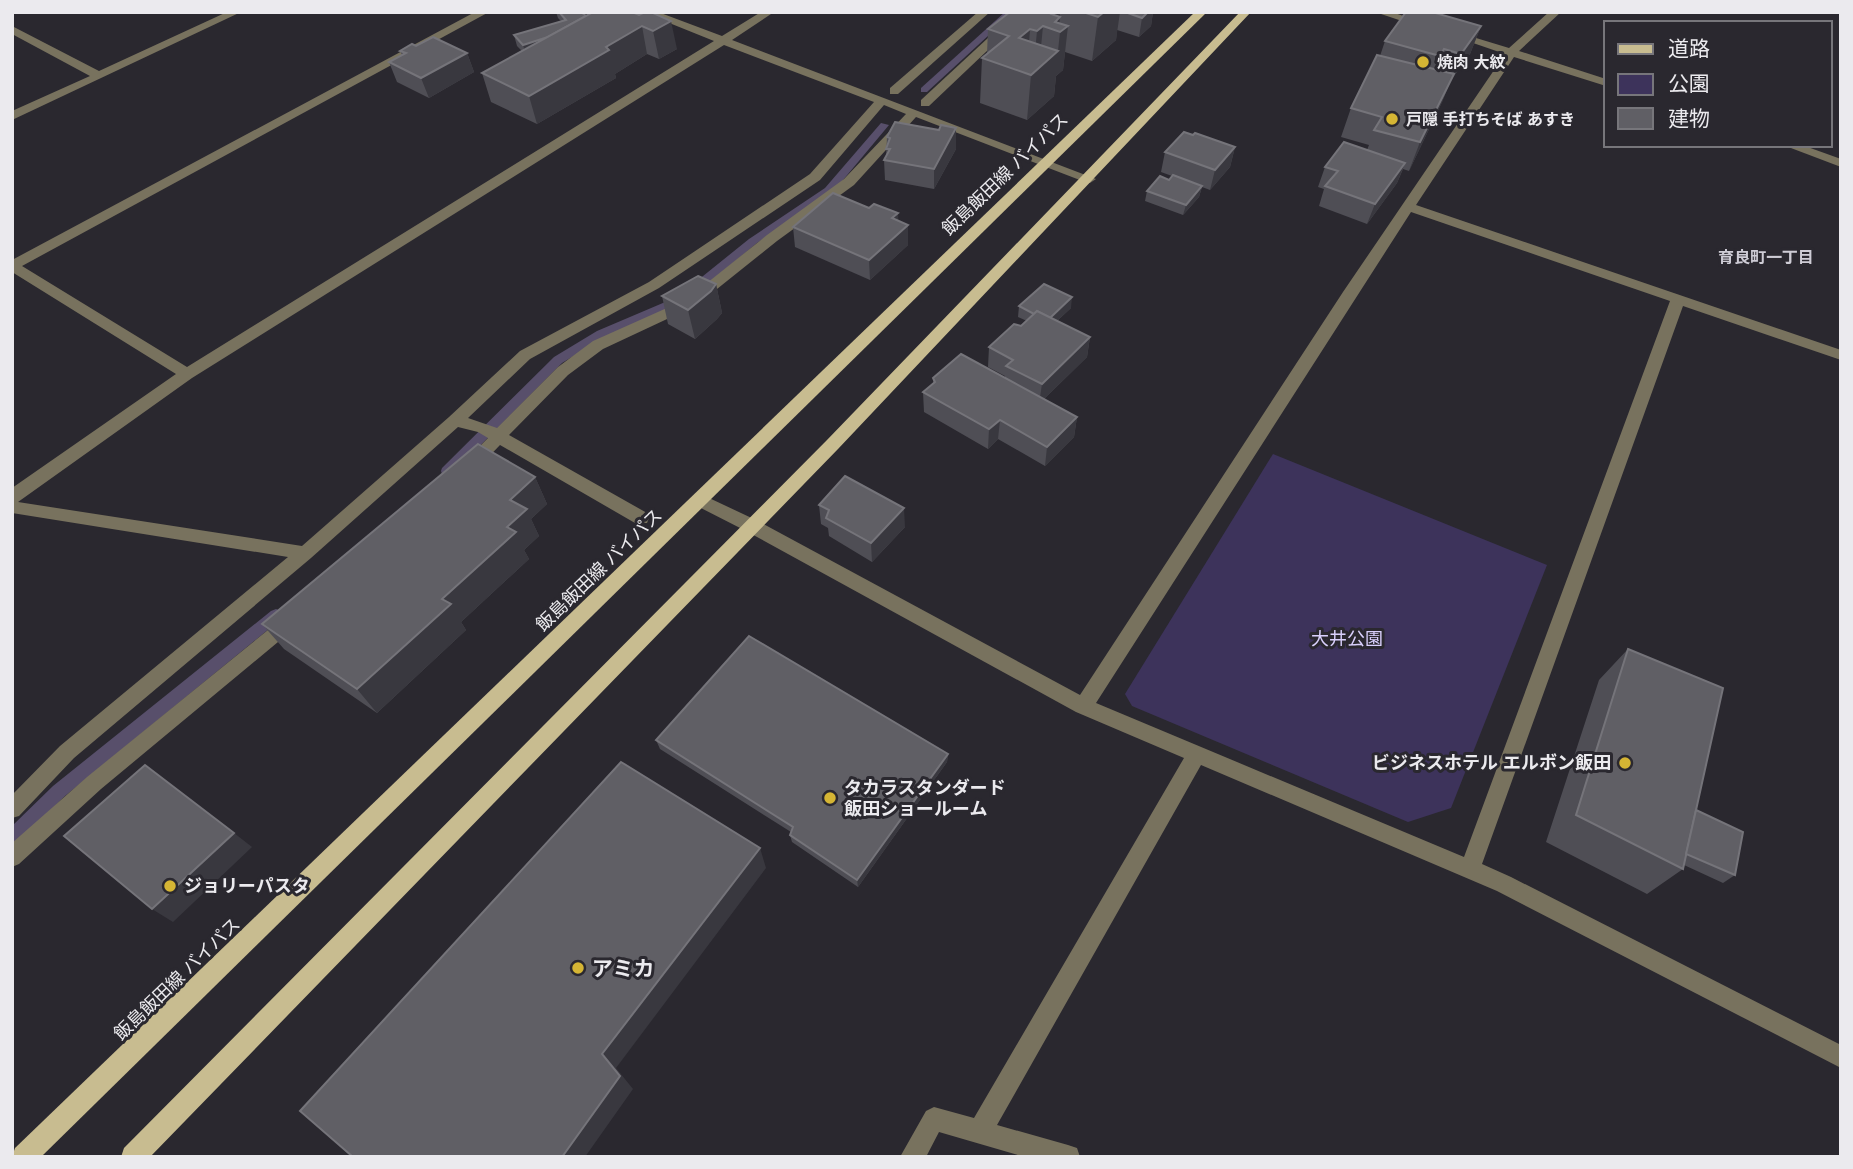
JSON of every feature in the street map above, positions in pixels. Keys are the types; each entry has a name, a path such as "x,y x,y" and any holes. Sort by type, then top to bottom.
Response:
{"main road":[{"name":"飯島飯田線 バイパス","path":"24,1157 1202,12"},
{"path":"133,1157 1090,179 1246,12"}],"street":[{"path":"12,116 236,12"},
{"path":"12,266 484,12"},
{"path":"647,12 881,102 919,108 1090,179"},
{"path":"12,497 187,374 769,12"},
{"path":"894,91 985,12"},
{"path":"457,477 492,433 563,371 598,345 692,302 772,238 849,182 919,108 1023,12"},
{"path":"1380,12 1434,28"},
{"path":"1083,706 1341,307 1514,51 1556,12"},
{"path":"12,29 99,76"},
{"path":"1447,32 1514,51 1604,82"},
{"path":"12,809 67,752 305,553 526,355 654,285 815,177 881,102"},
{"path":"1795,147 1841,163"},
{"path":"1410,207 1841,355"},
{"path":"12,266 187,374"},
{"path":"1469,868 1678,299"},
{"path":"455,421 492,433 641,518"},
{"path":"701,501 1083,706 1469,868 1841,1057"},
{"path":"12,507 305,553"},
{"path":"12,857 94,783 306,609"},
{"path":"980,1131 1197,754"},
{"path":"912,1157 934,1119 1068,1157"}],"green space":[{"name":"大井公園","path":"1273,454 1547,565 1451,808 1408,822 1132,706 1125,694"}],"building":[{"path":"559,12 581,12 586,16 548,37 523,45 514,35 566,20"},
{"path":"593,12 632,12 639,15 651,12 671,21 653,31 642,26 606,47 609,50 529,96 482,73"},
{"path":"1010,12 1052,12 1051,14 1060,17 1055,22 1068,26 1060,32 1043,26 1037,31 1030,29 1019,38 1058,51 1031,75 982,58 1009,36 988,29"},
{"path":"1083,12 1104,12 1098,17"},
{"path":"1125,12 1148,12 1142,18"},
{"path":"1406,12 1432,12 1481,26 1461,54 1444,49 1440,56 1385,41"},
{"path":"433,37 467,53 421,78 389,62 406,53 400,51 412,44 416,46"},
{"path":"1377,55 1454,74 1420,142 1374,130 1382,117 1351,108"},
{"path":"895,122 939,130 941,125 956,128 934,169 884,160 890,149 886,149 890,138 887,137"},
{"path":"1184,132 1193,135 1195,133 1235,147 1215,170 1165,152"},
{"path":"1344,142 1405,163 1375,204 1325,186 1338,171 1325,167"},
{"path":"1173,175 1202,186 1186,205 1147,191 1160,176 1169,180"},
{"path":"833,193 869,208 874,204 898,213 892,218 908,225 869,260 793,227"},
{"path":"698,276 716,284 688,310 662,296"},
{"path":"1044,284 1072,297 1050,318 1019,306"},
{"path":"1037,311 1090,337 1042,384 1006,366 1013,360 989,347 1014,324 1021,326"},
{"path":"961,354 1077,417 1047,447 1000,420 989,429 923,392 935,382 933,378"},
{"path":"478,444 535,477 510,500 527,509 507,527 516,532 442,599 451,604 357,689 262,624"},
{"path":"845,476 904,508 871,543 826,518 829,510 819,505"},
{"name":"タカラスタンダード 飯田ショールーム","path":"749,636 948,754 857,880 790,835 793,827 656,740"},
{"path":"1628,649 1723,688 1683,869 1576,815"},
{"name":"アミカ","path":"621,762 760,848 602,1054 620,1076 562,1157 353,1157 300,1111"},
{"name":"ジョリーパスタ","path":"145,765 234,833 152,909 64,836"},
{"path":"1696,810 1743,832 1735,875 1686,854"}],"waterway":[{"path":"924,90 1010,12"},
{"path":"447,471 558,360 601,334 681,300 753,241 829,190 884,125"},
{"path":"12,837 59,791 276,615"}],"place":[{"name":"焼肉 大紋","path":"1423,62"},
{"name":"戸隠 手打ちそば あすき","path":"1392,119"},
{"name":"ビジネスホテル エルボン飯田","path":"1625,763"},
{"name":"タカラスタンダード 飯田ショールーム","path":"830,798"},
{"name":"ジョリーパスタ","path":"170,886"},
{"name":"アミカ","path":"578,968"}],"district":[{"name":"育良町一丁目","path":"1766,257"}]}
